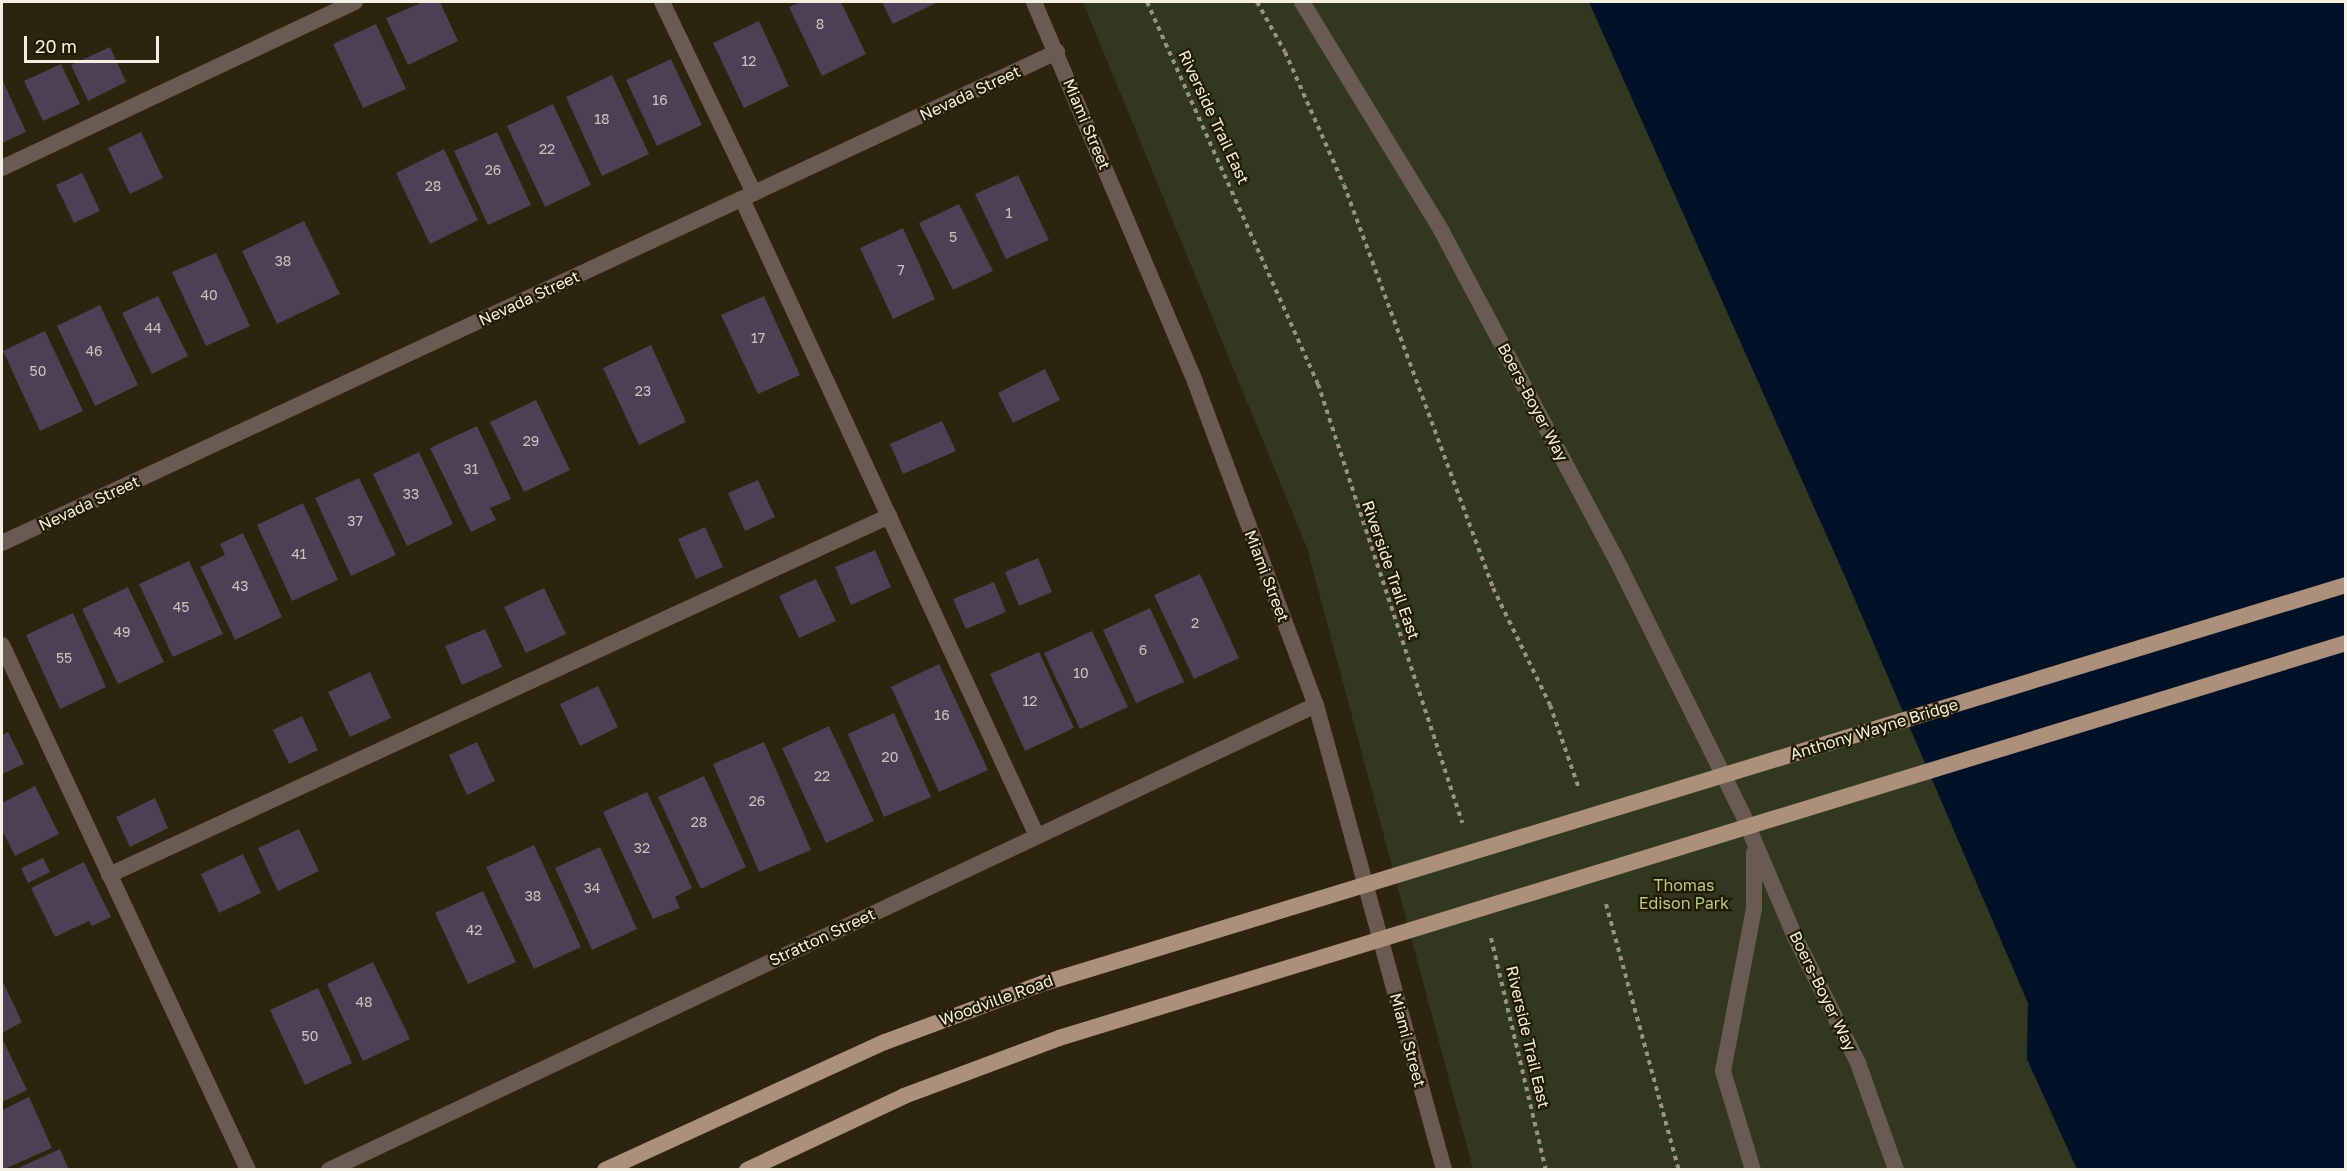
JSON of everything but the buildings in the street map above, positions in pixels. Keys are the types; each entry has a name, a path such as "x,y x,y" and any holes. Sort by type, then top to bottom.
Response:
{"main road":[{"name":"Anthony Wayne Bridge","path":"1402,872 2346,585"},
{"path":"747,1170 904,1096 1059,1038 2346,644"},
{"name":"Woodville Road","path":"604,1170 964,1010 1402,872"}],"street":[{"path":"2,168 355,2"},
{"path":"662,2 889,516 1037,836"},
{"name":"Miami Street","path":"1034,2 1195,382 1316,705 1444,1170"},
{"name":"Boers-Boyer Way","path":"1302,2 1442,231 1622,571 1743,815 1795,937 1858,1063 1896,1170"},
{"name":"Nevada Street","path":"2,543 1057,52"},
{"path":"109,875 889,516"},
{"path":"2,645 248,1170"},
{"name":"Stratton Street","path":"329,1170 1316,705"},
{"name":"Boers-Boyer Way","path":"1743,815 1756,860 1754,909 1723,1071 1753,1170"}],"path":[{"name":"Riverside Trail East","path":"1148,2 1318,384 1464,827"},
{"path":"1257,2 1285,52 1344,185 1493,588 1550,705 1581,799"},
{"path":"1606,902 1679,1170"},
{"name":"Riverside Trail East","path":"1490,932 1546,1170"}],"green space":[{"name":"Thomas Edison Park","path":"1083,2 1589,2 1847,581 2028,1003 2027,1059 2077,1169 1473,1169 1307,548"}],"water":[{"path":"1589,2 2345,2 2345,1169 2077,1169 2027,1059 2028,1003 1847,581"}]}
